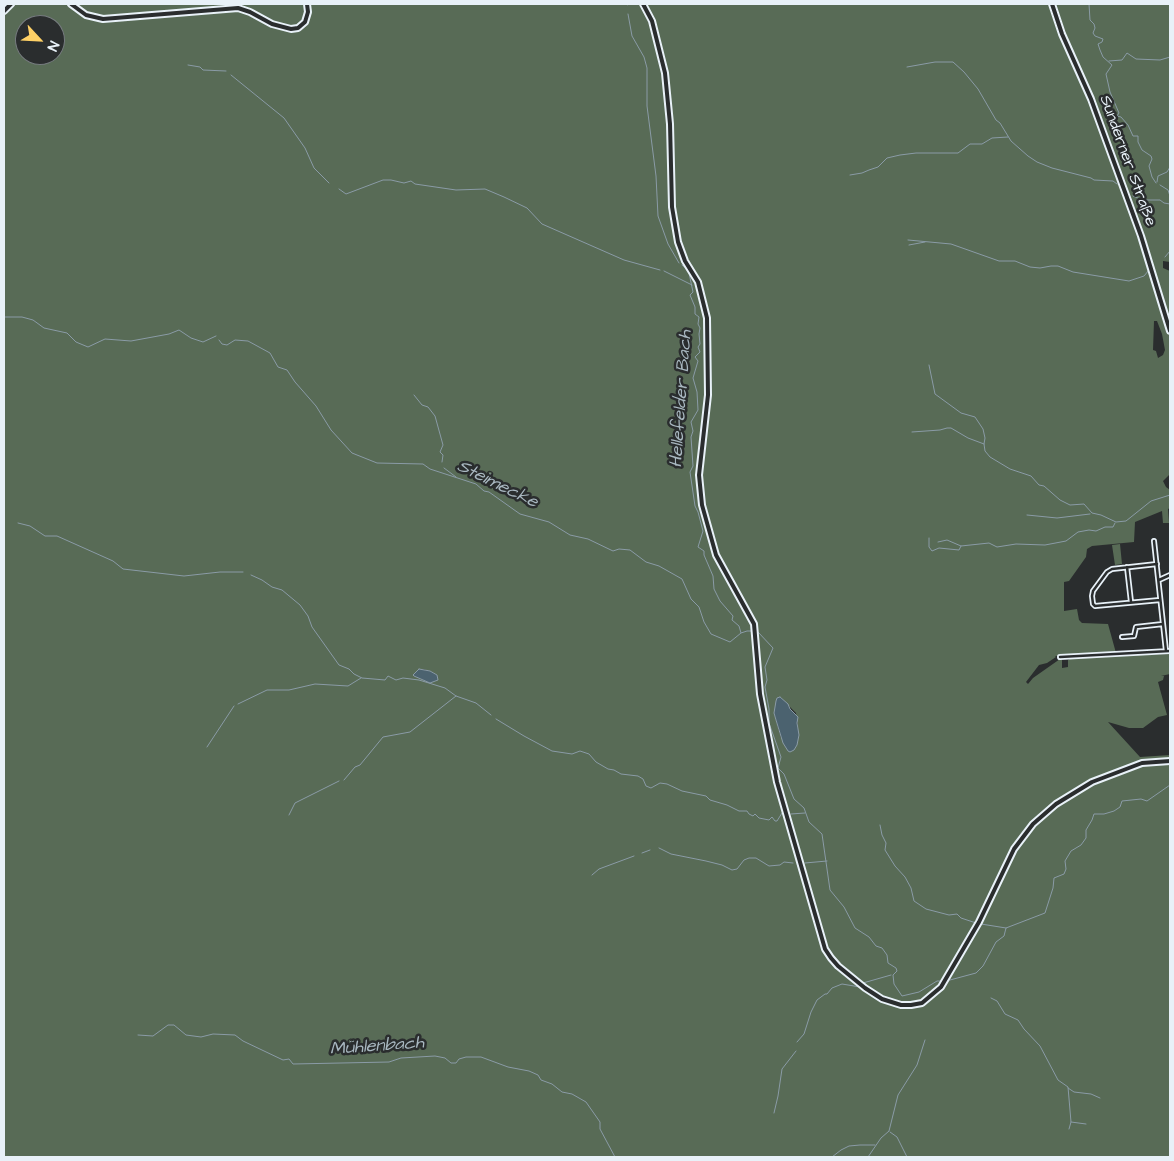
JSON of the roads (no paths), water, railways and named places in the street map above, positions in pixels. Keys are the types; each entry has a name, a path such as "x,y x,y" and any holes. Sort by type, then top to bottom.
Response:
{"main road":[{"path":"4,11 11,4"},
{"path":"71,4 86,16 103,19 233,7 246,10 272,24 295,29 301,26 307,19 308,4"},
{"path":"643,4 652,21 665,73 670,124 672,207 678,242 685,261 698,282 706,318 708,395 699,475 702,505 716,555 754,624 760,694 777,782 825,949 831,958 865,988 882,999 901,1005 922,1002 942,987 979,922 1014,849 1033,824 1056,804 1092,782 1142,763 1170,761"},
{"name":"Sunderner Straße","path":"1052,4 1062,34 1090,98 1141,236 1170,331"}],"street":[{"path":"1154,541 1166,651"},
{"path":"1157,564 1113,568 1108,571 1093,590 1092,596 1095,606 1160,600"},
{"path":"1127,567 1130,602"},
{"path":"1159,580 1170,575"},
{"path":"1122,637 1134,636 1136,627 1163,624"},
{"path":"1060,657 1170,651"}],"water":[{"path":"419,669 430,671 437,675 438,680 430,683 414,676"},
{"path":"780,697 798,717 799,735 797,745 790,752 783,743 774,713 777,698"}],"waterway":[{"path":"1089,4 1090,20 1095,28 1093,33 1095,36 1103,39 1098,44 1100,50 1103,57 1112,65 1106,74 1110,92 1119,113 1117,116 1121,117 1128,125 1133,136 1138,136 1138,142 1142,150 1151,156 1152,159 1149,166 1156,183"},
{"name":"Hellefelder Bach","path":"628,14 632,36 644,57 647,68 647,106 656,176 658,216 668,244 679,263"},
{"path":"1109,61 1122,60 1127,53 1136,59 1160,60 1170,57"},
{"path":"907,67 935,62 953,62 978,89 1011,141 1028,156 1052,168 1094,180 1113,181 1117,184"},
{"path":"188,65 200,67 203,70 226,71"},
{"path":"231,75 284,118 305,148 314,168 329,183"},
{"path":"850,175 878,167 887,158 916,153 958,153 970,144 982,144 992,138 1008,137"},
{"path":"1157,182 1158,176 1167,172 1170,167"},
{"path":"339,189 346,194 383,180 404,183 411,181 415,184 456,190 485,189 527,208 542,224 624,260 660,270"},
{"path":"1160,185 1168,190 1170,196"},
{"path":"1133,196 1143,200 1160,200 1170,204"},
{"path":"908,240 951,244 999,261 1015,261 1030,267 1058,266 1073,272 1129,281 1144,276 1149,270"},
{"path":"909,245 925,242"},
{"path":"1165,257 1170,251"},
{"name":"Hellefelder Bach","path":"682,265 689,273 693,292 690,295 695,307 695,314 699,317 698,324 700,328 700,344 698,347 700,352 695,357 698,361 693,378 697,392 698,410 691,422 693,431 691,437 693,466 690,472 695,506 703,531 698,547 704,551 713,576 714,589 720,601 733,616 732,620 739,626 741,633 753,631"},
{"path":"664,271 692,285"},
{"name":"Steimecke","path":"4,317 22,317 33,320 44,328 67,333 76,342 88,347 105,339 131,341 169,334 179,330 191,338 203,342 216,336"},
{"name":"Steimecke","path":"219,340 222,344 227,345 235,340 248,341 270,353 278,367 287,370 316,406 331,430 352,453 377,463 423,464 430,469 476,484 520,514 549,522 570,535 588,539 613,551 619,549 630,550 646,562 659,566 682,579 691,599 699,607 704,622 711,634 730,642 741,633"},
{"path":"929,365 935,394 961,413 975,417 983,429 985,451 990,457 1010,469 1031,476 1039,485 1044,486 1060,500 1070,505 1084,504 1092,513 1116,522 1126,521 1151,501 1170,495"},
{"path":"414,395 435,416 443,445 440,452 443,455 442,462"},
{"path":"912,432 951,428 968,438 984,444"},
{"name":"Steimecke","path":"444,468 456,477"},
{"path":"1027,515 1057,518 1090,514"},
{"path":"18,523 30,526 45,536 57,536 113,561 123,569 184,576 220,572 243,572"},
{"path":"938,542 947,540 961,546 989,543 997,547 1016,544 1045,545 1066,541 1078,532 1096,531 1105,527 1113,527 1115,523"},
{"path":"929,538 929,547 932,551 939,548 959,550 961,546"},
{"path":"251,575 272,587 282,590 300,605 308,616 312,627 339,665 349,669 354,674 362,678 385,680 388,676 396,680 403,678 419,680 445,688 456,696 476,703 491,715"},
{"name":"Hellefelder Bach","path":"758,632 773,648 765,667 767,680 765,687 769,709 769,723 781,757 778,768 784,774 794,799 804,808 809,822 822,834 830,890 844,907 855,928 869,937 876,946 882,948 887,955 888,963 896,968 897,971 893,975 894,984 902,996 919,992 940,981"},
{"path":"238,704 267,690 289,690 315,684 348,686 361,678"},
{"path":"344,780 355,767 360,765 383,737 410,732 456,696"},
{"path":"207,747 234,706"},
{"path":"496,719 552,751 572,754 580,751 589,754 596,762 608,769 621,774 638,776 643,779 646,786 651,788 660,783 667,784 682,791 706,796 710,800 769,820 772,817 777,821 782,813"},
{"path":"289,815 295,803 339,781"},
{"name":"Hellefelder Bach","path":"950,980 976,973 983,966 996,942 1004,936 1006,928 1045,913 1053,888 1054,878 1064,874 1066,869 1065,861 1071,851 1081,845 1086,838 1086,830 1094,814 1114,811 1120,807 1122,801 1141,799 1147,801 1170,785"},
{"path":"791,814 805,813"},
{"path":"880,825 886,843 885,850 905,877 911,888 914,901 926,909 949,915 957,914 961,918 976,923"},
{"path":"659,848 671,854 722,865 732,870 737,869 744,860 749,858 756,858 769,866 780,865 784,862 793,863"},
{"path":"642,853 650,850"},
{"path":"592,875 599,869 634,856"},
{"path":"805,863 827,861"},
{"path":"981,924 1006,928"},
{"path":"863,983 891,975"},
{"path":"797,1042 804,1034 817,1000 827,994 832,988 842,984 860,987"},
{"path":"991,998 997,1001 1005,1014 1018,1020 1040,1046 1058,1080 1068,1087 1071,1122 1069,1129"},
{"name":"Mühlenbach","path":"138,1035 153,1036 168,1025 174,1025 186,1035 201,1037 213,1034 235,1035 243,1041 283,1060 289,1059 293,1064 389,1062 401,1058 435,1056 445,1058 451,1063 456,1063 459,1059 466,1057 481,1057 508,1067 529,1071 562,1092 572,1094 586,1102 600,1122 600,1129 615,1157"},
{"path":"868,1157 881,1138 889,1131 898,1095 917,1065 925,1040"},
{"path":"774,1113 782,1069 796,1051"},
{"path":"1068,1088 1074,1092 1091,1094 1100,1098"},
{"path":"1071,1122 1086,1124"},
{"path":"890,1132 897,1137 907,1157"},
{"path":"832,1157 849,1146 875,1145"}]}
